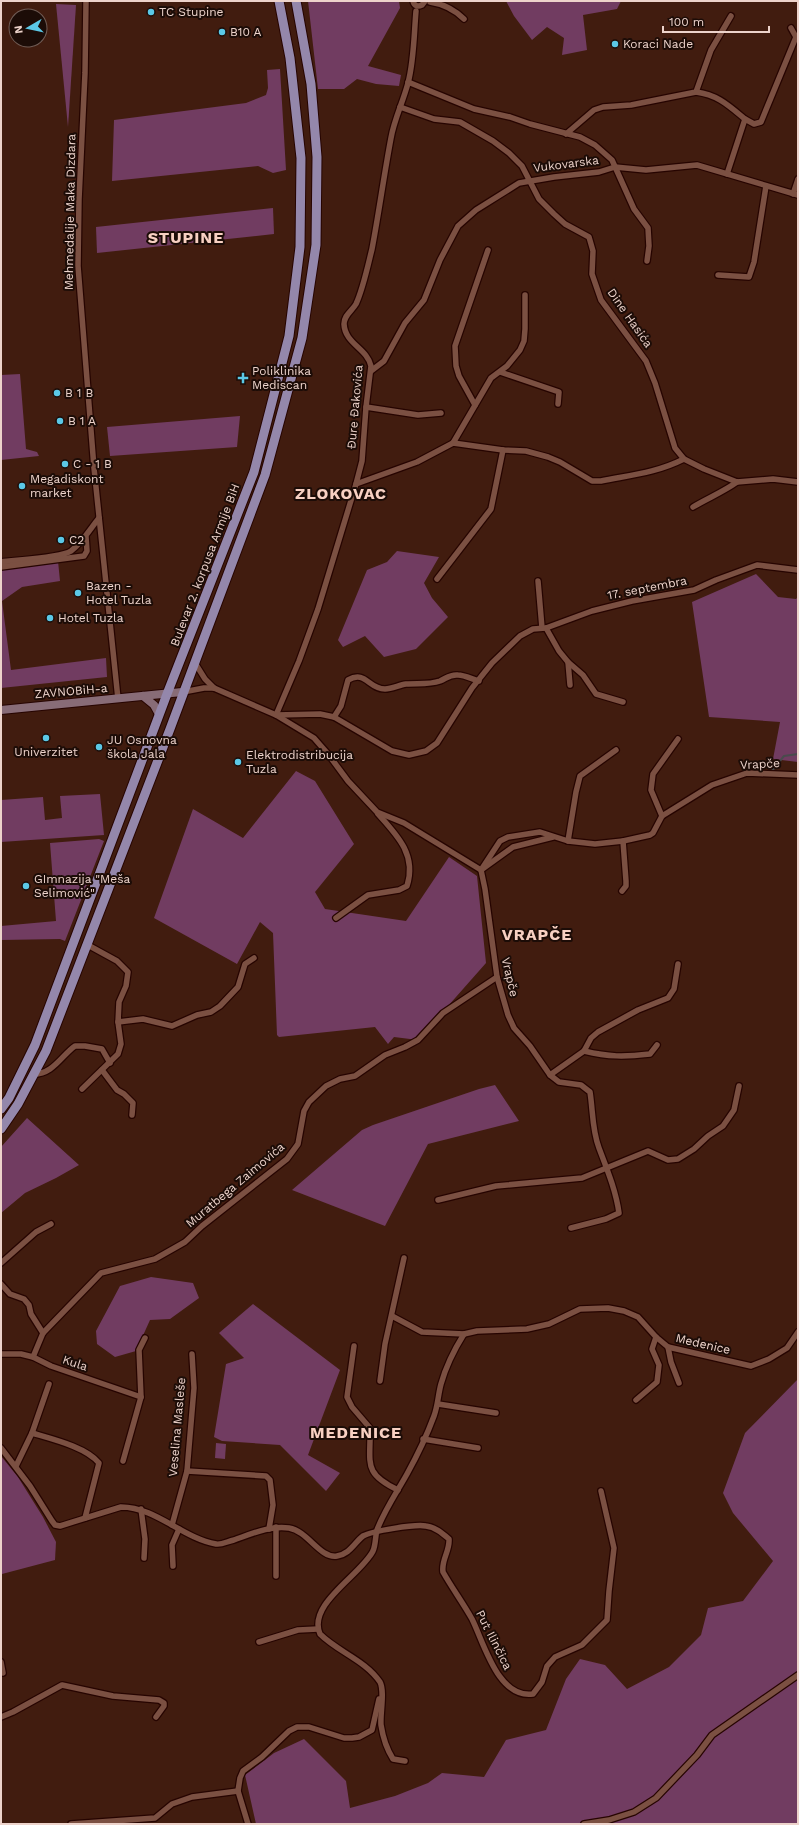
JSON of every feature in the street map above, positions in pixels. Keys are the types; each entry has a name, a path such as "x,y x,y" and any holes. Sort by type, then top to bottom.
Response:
{"main road":[{"name":"Bulevar 2. korpusa Armije BiH","path":"1,1109 9,1098 35,1045 159,714 254,472 289,336 300,247 301,158 290,58 280,1"},
{"name":"Bulevar 2. korpusa Armije BiH","path":"1,1129 18,1104 46,1051 147,788 265,475 302,338 316,245 316,157 311,84 296,1"},
{"path":"299,12 301,1"}],"street":[{"name":"Mehmedalije Maka Dizdara","path":"86,1 78,266 99,518 118,699"},
{"path":"422,3 448,7 464,19"},
{"name":"Đure Đakovića","path":"276,715 299,661 318,609 362,461 366,407 372,371 370,360 365,352 358,348 348,336 344,322 359,296 372,249 391,136 408,82 416,11 422,3"},
{"path":"696,92 710,50 731,16"},
{"path":"566,134 594,110 603,107 631,105 696,92 710,94 725,102 745,119 754,124 761,122 768,110 796,37 791,28"},
{"name":"Vukovarska","path":"408,82 474,109 510,117 530,124 580,137 595,145 612,160 634,209 648,228 649,246 647,262"},
{"name":"Vukovarska","path":"400,107 434,119 460,122 468,126 509,153 522,166 530,180 586,174 615,168 646,170 697,165 796,194 798,179"},
{"path":"727,174 745,119"},
{"path":"372,371 384,361 405,323 424,300 440,260 458,226 476,210 509,188 530,180"},
{"name":"Dine Hasića","path":"530,180 539,199 554,214 565,224 589,237 593,252 592,274 601,300 646,361 655,383 675,448 684,459"},
{"path":"718,275 749,276 754,262 766,186"},
{"path":"475,405 459,376 456,366 455,346 488,250"},
{"path":"356,484 417,462 453,443 491,378 514,359 524,341 525,295"},
{"path":"500,372 559,392 558,404"},
{"path":"366,407 418,414 441,413"},
{"path":"453,443 503,450 526,451 548,456 592,481 600,482 653,472 667,468 684,459 704,469 737,482 773,480 798,482"},
{"path":"437,579 491,509 503,450"},
{"path":"693,507 705,499 726,490 737,482"},
{"path":"1,562 66,554 71,552 86,537 99,518"},
{"path":"1,567 84,556 87,550 86,537"},
{"name":"17. septembra","path":"182,692 204,688 214,688 276,715 320,714 334,717 392,750 409,755 426,751 437,743 472,688 492,663 520,636 533,629 544,628 592,611 625,602 694,590 757,565 770,565 798,570"},
{"path":"538,581 544,628 559,651 568,662 583,675 596,694 623,702"},
{"path":"194,661 205,679 214,688"},
{"path":"568,662 570,685"},
{"path":"334,717 341,706 348,680 355,676 360,676 372,685 384,689 405,684 424,684 440,681 449,676 459,674 479,680"},
{"path":"143,696 182,692"},
{"path":"143,696 154,705 159,714"},
{"name":"ZAVNOBiH-a","path":"1,710 143,696"},
{"path":"276,715 314,738 348,781 400,839 406,853 410,870 410,877 407,886 399,890 368,895 336,918"},
{"path":"662,816 651,790 653,774 678,739"},
{"path":"568,841 580,776 616,750"},
{"name":"Vrapče","path":"550,1076 530,1046 514,1028 508,1015 496,977 485,889 481,870 500,841 508,837 540,832 568,841 595,844 623,841 650,835 653,833 662,816 712,785 730,778 747,773 798,775"},
{"path":"377,812 404,823 481,870"},
{"name":"Vrapče","path":"481,870 513,847 553,837"},
{"path":"622,891 626,886 623,841"},
{"path":"82,1089 118,1054 121,1044 118,1022 119,1002 126,986 128,972 117,961 86,944"},
{"path":"118,1022 143,1019 172,1026 196,1015 211,1012 220,1006 238,987 245,964 254,958"},
{"path":"571,1228 606,1219 619,1213 617,1195 606,1167 593,1120 590,1092 581,1085 559,1082 550,1076 584,1051 591,1038 598,1032 638,1010 668,998 674,989 678,964"},
{"name":"Muratbega Zaimovića","path":"33,1357 43,1334 101,1273 155,1259 185,1242 202,1226 287,1159 298,1144 304,1111 309,1102 326,1086 340,1079 355,1076 384,1054 405,1047 418,1040 443,1013 496,977"},
{"path":"584,1051 609,1057 626,1057 650,1054 657,1045"},
{"path":"34,1074 42,1074 54,1067 75,1046 85,1046 102,1050 110,1062"},
{"path":"102,1070 117,1090 124,1094 133,1103 132,1115"},
{"path":"438,1200 496,1186 582,1178 648,1151 668,1160 678,1159 694,1149 708,1136 723,1126 734,1110 739,1086"},
{"path":"1,1263 36,1232 51,1224"},
{"path":"380,1381 385,1344 404,1258"},
{"path":"1,1284 10,1294 24,1299 29,1305 31,1314 43,1334"},
{"name":"Medenice","path":"392,1316 422,1332 464,1334 477,1331 527,1329 549,1324 580,1309 608,1308 624,1311 638,1318 668,1347 751,1366 769,1360 787,1348 798,1332"},
{"path":"405,1760 393,1759 386,1748 381,1724 382,1689 380,1682 364,1665 325,1638 318,1630 318,1620 327,1602 339,1588 358,1572 371,1555 377,1531 408,1473 423,1440 438,1404 446,1368 454,1350 464,1334"},
{"path":"636,1400 657,1382 659,1365 652,1348 656,1337"},
{"path":"123,1461 141,1397 139,1350 145,1338"},
{"path":"354,1346 347,1397 352,1407 370,1428 370,1466 373,1473 381,1482 398,1490"},
{"path":"668,1347 671,1362 679,1383"},
{"name":"Kula","path":"1,1354 21,1354 33,1357 51,1366 141,1397"},
{"name":"Veselina Masleše","path":"172,1525 187,1471 194,1388 192,1354"},
{"path":"16,1466 32,1433 49,1384"},
{"path":"438,1404 496,1413"},
{"path":"32,1433 78,1448 95,1458 99,1463 85,1518"},
{"path":"423,1440 478,1448"},
{"path":"1,1448 16,1466 55,1525 66,1525 121,1507 141,1509 202,1540 218,1544 276,1527 296,1530 306,1536 327,1555 336,1556 347,1553 363,1536 377,1531"},
{"path":"187,1471 266,1476 270,1480 273,1505 269,1528"},
{"name":"Put Ilinčica","path":"377,1531 426,1526 441,1531 449,1539 449,1545 442,1564 443,1572 471,1618 493,1666 506,1684 524,1695 533,1694 542,1682 547,1666 555,1657 582,1645 607,1620 614,1548 601,1491"},
{"path":"141,1509 145,1539 144,1558"},
{"path":"276,1527 276,1576"},
{"path":"173,1566 172,1545 179,1529"},
{"path":"259,1642 298,1630 318,1630"},
{"path":"1,1662 2,1673"},
{"path":"584,1824 610,1820 634,1812 656,1798 697,1755 712,1735 798,1675"},
{"path":"1,1717 62,1685 113,1696 159,1700 164,1703 164,1706 156,1717"},
{"path":"248,1824 238,1792 240,1778 243,1771 262,1757 289,1731 297,1727 310,1727 344,1738 359,1737 372,1730 382,1689"},
{"path":"71,1824 155,1818 172,1804 192,1797 238,1792"}],"shaded area":[{"path":"308,1 399,1 400,8 368,66 401,75 399,86 376,84 357,79 344,89 318,89"},
{"path":"506,1 621,1 617,9 583,15 587,50 562,55 564,38 547,27 532,40 514,16"},
{"path":"56,4 76,5 68,127"},
{"path":"280,69 286,170 273,173 258,166 112,181 114,120 246,103 266,95 268,88 267,70"},
{"path":"273,208 274,234 97,253 96,227"},
{"path":"20,374 26,449 37,452 39,456 1,460 1,375"},
{"path":"240,416 237,447 110,456 107,427"},
{"path":"397,551 439,557 424,583 432,598 448,617 416,649 384,657 365,636 343,647 338,640 367,570 387,562"},
{"path":"58,561 60,581 22,587 2,601 11,670 106,658 107,677 1,688 1,568"},
{"path":"756,574 778,597 796,599 798,597 798,762 773,759 780,722 709,717 692,602"},
{"path":"296,771 315,781 354,844 315,892 325,909 406,921 449,857 477,876 486,963 418,1040 394,1037 388,1044 375,1027 279,1037 277,1035 273,933 260,922 237,964 154,918 193,809 243,838"},
{"path":"100,794 104,835 1,842 1,800 43,797 45,820 62,818 60,796"},
{"path":"99,839 104,841 65,941 60,939 1,940 1,926 56,921 50,843"},
{"path":"495,1085 519,1121 428,1144 385,1226 292,1190 362,1130 479,1089"},
{"path":"27,1118 79,1165 25,1193 1,1213 1,1147"},
{"path":"151,1277 193,1283 199,1298 170,1319 150,1320 136,1351 115,1357 97,1344 96,1331 120,1286"},
{"path":"253,1304 340,1370 308,1455 340,1473 326,1491 280,1445 222,1441 214,1437 226,1364 244,1358 219,1333"},
{"path":"798,1379 798,1824 256,1824 245,1775 274,1753 304,1739 346,1781 350,1808 395,1796 428,1783 442,1773 484,1777 506,1740 546,1730 566,1679 580,1659 605,1665 627,1689 669,1667 701,1635 708,1608 743,1601 773,1561 733,1513 723,1493 745,1433"},
{"path":"216,1443 226,1444 225,1459 215,1458"},
{"path":"1,1456 18,1477 43,1517 56,1542 55,1560 2,1574"}],"waterway":[{"path":"771,772 784,756 798,754"}],"place":[{"name":"TC Stupine","path":"151,12"},
{"name":"B10 A","path":"222,32"},
{"name":"Koraci Nade","path":"615,44"},
{"name":"Poliklinika Mediscan","path":"243,378"},
{"name":"B 1 B","path":"57,393"},
{"name":"B 1 A","path":"60,421"},
{"name":"C - 1 B","path":"65,464"},
{"name":"Megadiskont market","path":"22,486"},
{"name":"C2","path":"61,540"},
{"name":"Bazen - Hotel Tuzla","path":"78,593"},
{"name":"Hotel Tuzla","path":"50,618"},
{"name":"Univerzitet","path":"46,738"},
{"name":"JU Osnovna škola Jala","path":"99,747"},
{"name":"Elektrodistribucija Tuzla","path":"238,762"},
{"name":"GImnazija \"Meša Selimović\"","path":"26,886"}],"district":[{"name":"STUPINE","path":"186,237"},
{"name":"ZLOKOVAC","path":"341,493"},
{"name":"VRAPČE","path":"537,934"},
{"name":"MEDENICE","path":"356,1432"}]}
